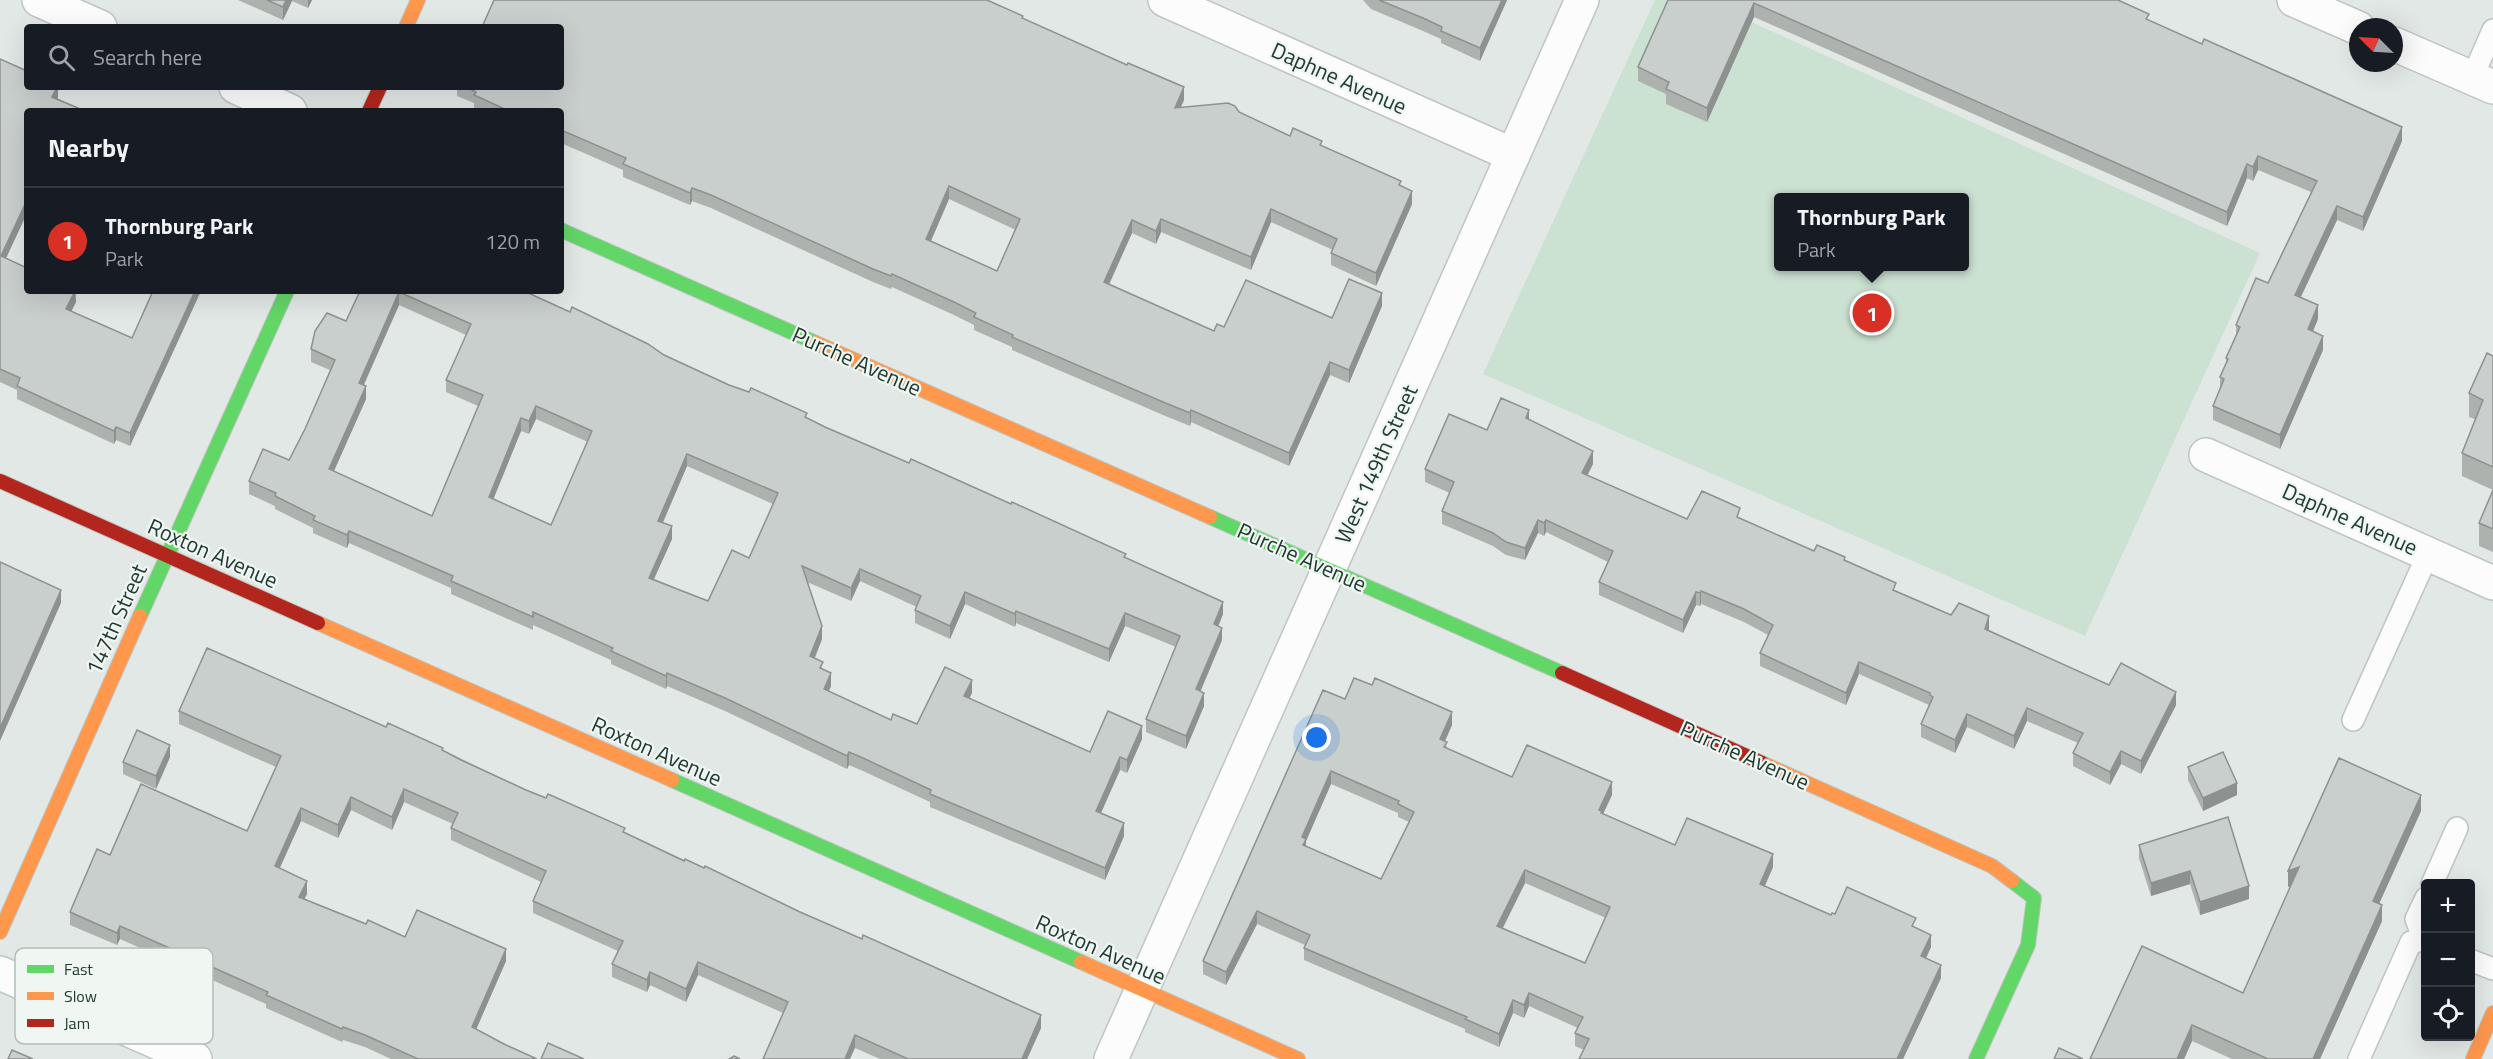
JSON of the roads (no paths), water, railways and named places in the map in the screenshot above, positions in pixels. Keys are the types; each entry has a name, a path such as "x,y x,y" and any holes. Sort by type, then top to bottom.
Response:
{"street":[{"path":"39,0 93,24"},
{"path":"407,24 418,0"},
{"name":"Daphne Avenue","path":"1165,0 1513,155"},
{"name":"West 149th Street","path":"1111,1059 1582,0"},
{"path":"2294,0 2349,24"},
{"path":"2403,48 2482,83"},
{"path":"243,90 283,108"},
{"path":"370,108 379,90"},
{"name":"Purche Avenue","path":"564,231 1329,569 1992,866 2034,898 2028,945 1976,1059"},
{"name":"147th Street","path":"0,932 166,555 286,294"},
{"name":"Daphne Avenue","path":"2206,455 2493,583"},
{"name":"Roxton Avenue","path":"0,481 1298,1059"},
{"path":"0,973 15,980"},
{"path":"2473,1059 2493,1013"},
{"path":"161,1044 195,1059"}],"lane":[{"path":"2482,83 2493,30"},
{"path":"2353,720 2428,554"},
{"path":"2434,879 2457,828"},
{"path":"2421,908 2416,919 2421,931"},
{"path":"2359,1059 2411,942 2421,941"},
{"path":"2475,962 2493,969"}],"place":[{"name":"Thornburg Park","path":"1872,313"}]}
